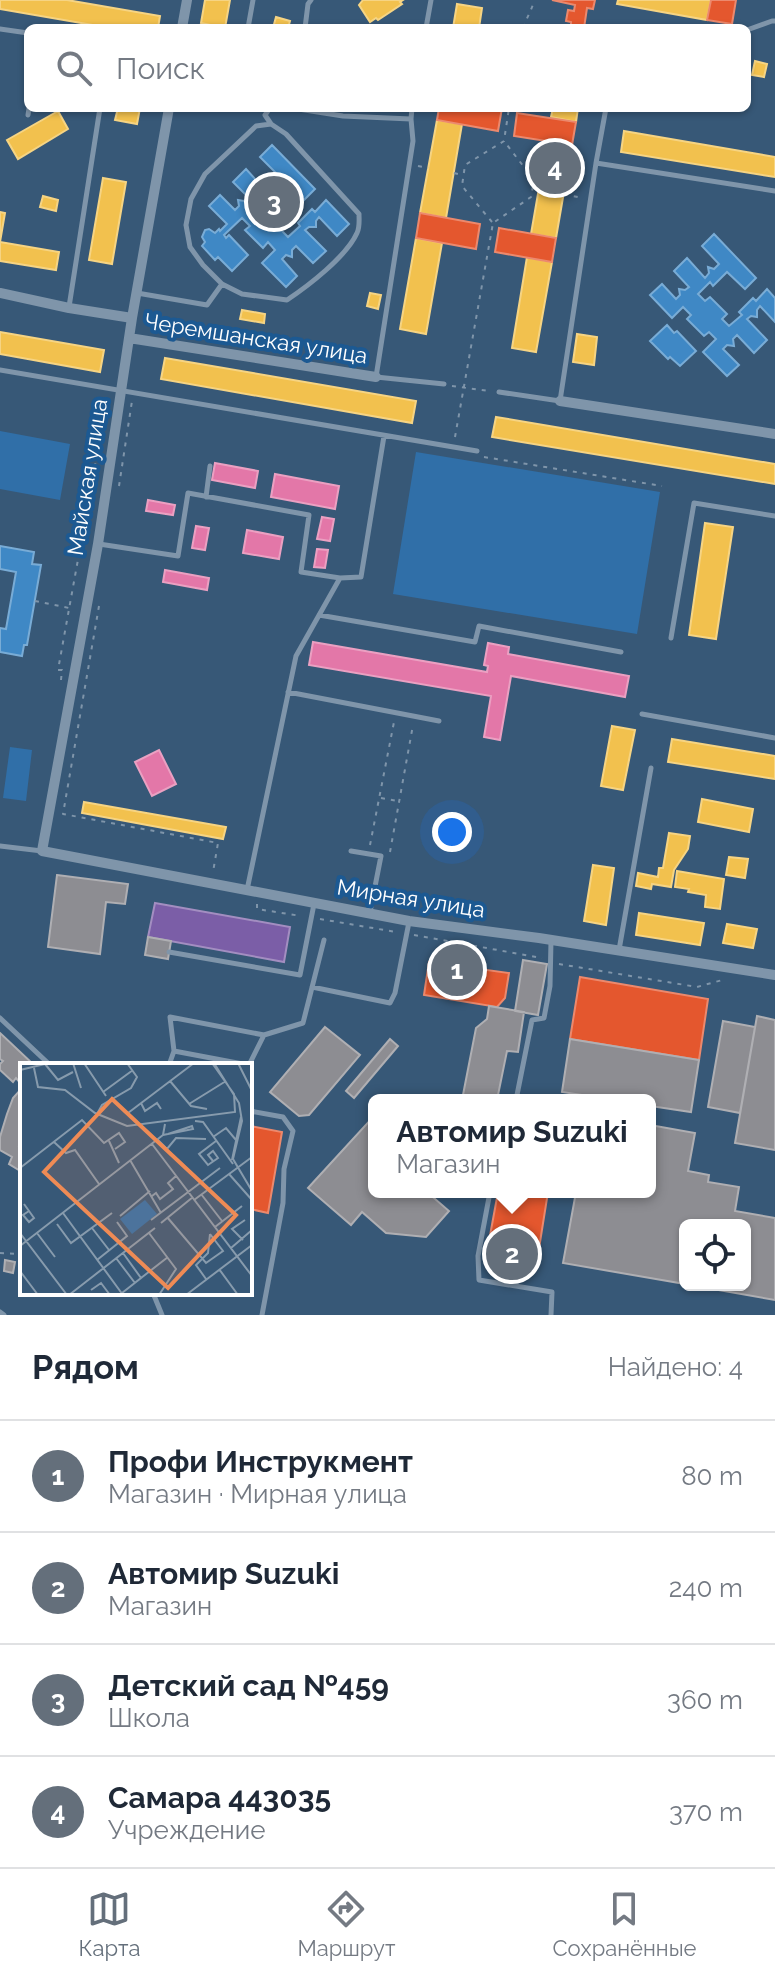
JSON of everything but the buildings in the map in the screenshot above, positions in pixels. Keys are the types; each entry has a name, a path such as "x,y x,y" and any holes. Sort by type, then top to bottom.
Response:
{"street":[{"path":"183,24 187,0"},
{"name":"Майская улица","path":"42,851 98,544 115,390 129,338 168,112"},
{"name":"Черемшанская улица","path":"0,293 132,318"},
{"name":"Черемшанская улица","path":"129,338 376,377"},
{"path":"560,401 775,434"},
{"name":"Мирная улица","path":"42,851 409,921 775,975"}],"lane":[{"path":"249,24 253,0"},
{"path":"306,24 311,0"},
{"path":"427,24 431,0"},
{"path":"751,29 775,21"},
{"path":"2,30 24,33"},
{"path":"69,308 99,112"},
{"path":"267,112 265,115 271,124 286,134 359,214 359,230 348,247 306,288 287,300 242,294 222,284 190,247 186,225 191,199 205,174 256,126 271,124"},
{"path":"318,112 411,119"},
{"path":"412,112 410,164 376,377 444,384"},
{"path":"499,392 560,401 605,112"},
{"path":"596,163 775,191"},
{"path":"136,293 207,305 222,284"},
{"path":"0,370 477,451"},
{"path":"98,544 178,556 188,493 309,515 301,572 340,578 361,577 384,436"},
{"path":"206,497 210,466"},
{"path":"671,638 694,503 775,516"},
{"path":"247,890 296,656 340,578"},
{"path":"319,615 475,642 479,626 621,652"},
{"path":"288,692 439,721"},
{"path":"642,714 775,738"},
{"path":"619,951 651,768"},
{"path":"0,846 42,851"},
{"path":"351,851 381,856 370,913"},
{"path":"169,952 300,975 315,903"},
{"path":"312,987 390,1003 395,993 409,921"},
{"path":"170,1063 174,1051 170,1017 264,1035 303,1023 324,940"},
{"path":"517,1094 532,1020 544,1018 550,986 551,940"},
{"path":"0,1018 48,1063"},
{"path":"249,1063 264,1035"},
{"path":"174,1051 237,1063"},
{"path":"252,1112 283,1117 293,1131 284,1169 283,1203 262,1315"},
{"path":"489,1198 478,1256 479,1280 552,1292 551,1315"},
{"path":"154,1295 162,1315"}],"path":[{"path":"524,24 534,0"},
{"path":"453,447 493,223 531,197 533,189 534,180 504,141 508,112"},
{"path":"493,223 462,186 465,165 504,141"},
{"path":"410,164 428,168"},
{"path":"454,173 464,175"},
{"path":"533,189 539,190"},
{"path":"564,194 590,199"},
{"path":"444,384 499,392"},
{"path":"61,680 62,670 58,670 69,608 115,390"},
{"path":"119,484 133,399"},
{"path":"485,457 662,486"},
{"path":"100,600 63,814 218,843 211,883"},
{"path":"35,601 69,608"},
{"path":"368,854 395,714"},
{"path":"381,856 389,857 415,717"},
{"path":"380,798 399,801"},
{"path":"0,1253 20,1254"}],"shaded area":[{"path":"0,431 70,444 60,500 0,489"},
{"path":"416,452 660,492 637,634 393,594"},
{"path":"10,747 32,750 26,801 3,798"}],"place":[{"name":"Самара 443035","path":"555,168"},
{"name":"Детский сад №459","path":"274,202"},
{"name":"Профи Инструкмент","path":"457,970"},
{"name":"Автомир Suzuki","path":"512,1254"}]}
